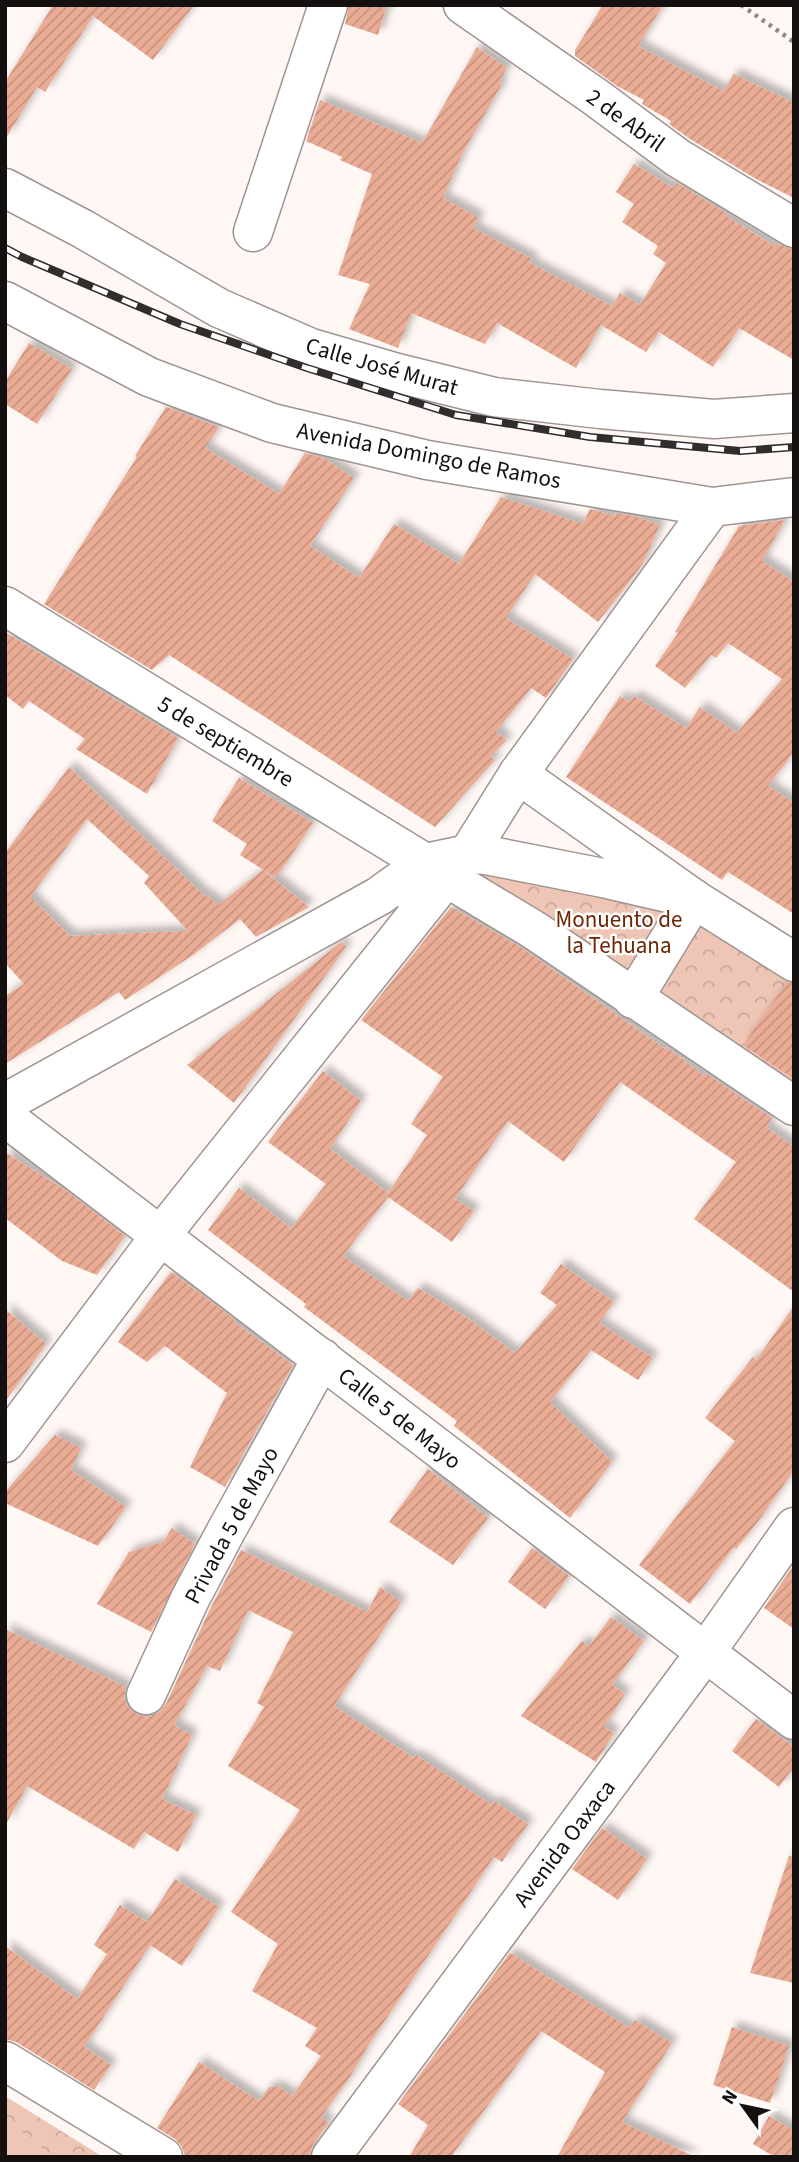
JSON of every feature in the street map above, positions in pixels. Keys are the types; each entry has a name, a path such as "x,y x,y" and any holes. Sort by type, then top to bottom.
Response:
{"street":[{"path":"253,232 328,5"},
{"name":"2 de Abril","path":"463,5 678,158 794,228"},
{"name":"Calle José Murat","path":"5,188 83,229 219,308 311,348 397,373 494,397 600,409 714,419 794,413"},
{"name":"Avenida Domingo de Ramos","path":"5,301 149,377 272,424 427,460 712,507 794,497"},
{"path":"5,1443 161,1235 519,774 712,507"},
{"name":"5 de septiembre","path":"5,606 446,865 633,999 794,1106"},
{"path":"519,774 694,899 791,955"},
{"path":"5,1103 379,896 420,887 446,865 603,878 694,899"},
{"path":"633,999 694,899"},
{"name":"Calle 5 de Mayo","path":"5,1117 794,1720"},
{"name":"Privada 5 de Mayo","path":"146,1695 190,1599 322,1358"},
{"name":"Avenida Oaxaca","path":"331,2157 705,1654 794,1527"},
{"path":"5,2061 163,2157"}],"path":[{"path":"741,5 794,42"}],"green space":[{"name":"Monuento de la Tehuana","path":"425,863 694,899 794,962 794,1111"},
{"path":"5,2096 103,2157 5,2157"},
{"path":"7,2121 54,2157 5,2157"}],"building":[{"path":"53,5 194,5 153,60 93,16 45,92 37,87 5,140 5,82"},
{"path":"349,5 387,5 378,35 345,24"},
{"path":"603,5 663,5 638,46 723,91 734,74 794,103 794,198 756,179 690,139 669,124 671,121 642,104 644,100 617,86 575,56 575,50"},
{"path":"477,47 507,68 499,82 502,84 461,156 443,198 479,218 473,228 532,259 530,263 612,306 576,368 497,323 485,344 411,313 398,348 349,329 370,284 338,275 372,174 306,141 320,100 422,143"},
{"path":"634,164 673,188 677,183 774,246 776,243 794,250 794,360 739,328 713,367 659,332 646,352 601,325 620,293 640,305 666,263 653,254 658,246 622,222 634,204 616,192"},
{"path":"29,343 72,369 37,424 5,404 5,382"},
{"path":"166,407 219,427 205,448 279,494 305,453 323,458 354,478 310,546 359,578 394,524 459,564 501,497 583,524 590,509 615,516 616,513 634,516 660,525 642,565 598,622 535,574 506,618 573,659 546,698 531,688 496,732 507,740 490,757 495,760 435,827 169,655 152,670 44,604"},
{"path":"785,520 762,561 794,582 794,752 768,786 794,803 794,914 728,872 722,880 566,777 620,696 629,702 634,696 686,728 700,707 737,733 782,679 728,643 716,658 711,655 685,688 655,666 678,633 675,632 739,526"},
{"path":"5,632 178,738 147,794 76,749 85,739 29,701 23,709 5,695"},
{"path":"69,767 206,897 207,895 218,905 263,870 309,907 256,937 240,919 193,955 125,1000 119,992 5,1064 5,996 24,984 5,963 5,853","holes":["87,819 149,876 144,883 188,931 70,936 30,897"]},
{"path":"239,778 313,823 276,878 240,855 247,844 212,821"},
{"path":"451,907 522,948 703,1075 705,1073 772,1118 766,1127 794,1147 794,1292 694,1219 736,1162 620,1082 564,1162 508,1121 455,1199 474,1211 452,1242 388,1197 343,1256 408,1301 418,1288 466,1317 515,1353 557,1305 540,1293 561,1264 614,1302 599,1323 653,1358 638,1380 591,1350 550,1402 612,1462 570,1518 454,1426 457,1421 304,1307 306,1304 208,1230 239,1188 291,1228 326,1184 268,1142 323,1071 361,1101 330,1149 388,1193 427,1135 411,1124 443,1077 361,1020"},
{"path":"341,942 346,947 234,1103 187,1065"},
{"path":"787,982 794,984 794,1079 743,1045"},
{"path":"5,1152 68,1192 125,1236 97,1275 62,1261 5,1218"},
{"path":"171,1272 293,1365 225,1487 190,1467 227,1393 165,1346 147,1362 118,1342"},
{"path":"794,1306 794,1470 760,1519 736,1549 734,1547 690,1604 639,1565 735,1441 705,1418 753,1357 756,1360"},
{"path":"5,1309 46,1344 5,1402"},
{"path":"55,1435 81,1448 71,1470 126,1507 98,1546 5,1503 5,1492"},
{"path":"428,1469 488,1518 453,1565 389,1522"},
{"path":"172,1528 195,1544 151,1632 97,1604 129,1552 163,1542"},
{"path":"532,1548 569,1576 545,1609 508,1582"},
{"path":"241,1550 367,1612 380,1587 401,1602 334,1706 414,1758 416,1755 492,1805 494,1801 528,1824 502,1862 494,1857 321,2117 329,2123 313,2144 310,2157 185,2157 182,2147 175,2139 157,2128 199,2062 259,2101 269,2087 279,2087 292,2096 321,2056 305,2046 317,2028 252,1991 278,1944 231,1912 300,1810 228,1766 264,1707 257,1703 293,1632 248,1610 220,1671 207,1666 174,1725 192,1735 162,1799 196,1815 178,1852 144,1832 134,1849 27,1786 5,1826 5,1629 126,1687 124,1698 129,1708 138,1715 149,1717 159,1712 166,1704"},
{"path":"794,1565 794,1629 764,1608"},
{"path":"611,1617 644,1641 612,1685 625,1694 604,1727 614,1733 596,1762 521,1716 582,1641 589,1646"},
{"path":"756,1719 794,1747 794,1767 779,1787 732,1751"},
{"path":"602,1828 647,1859 618,1900 572,1869"},
{"path":"789,1856 794,1857 794,1983 750,1973"},
{"path":"175,1879 219,1907 182,1966 150,1945 84,2047 111,2065 94,2090 16,2042 5,2039 5,1946 77,1999 107,1954 94,1945 120,1905 147,1922"},
{"path":"510,1953 630,2028 635,2020 672,2043 622,2122 695,2157 557,2157 605,2072 541,2031 451,2157 409,2157 428,2125 398,2104"},
{"path":"732,2027 789,2046 770,2103 713,2085"},
{"path":"769,2116 794,2131 794,2157 775,2157 753,2144"}],"railway":[{"path":"5,248 180,324 456,415 590,437 740,451 794,447"}]}
